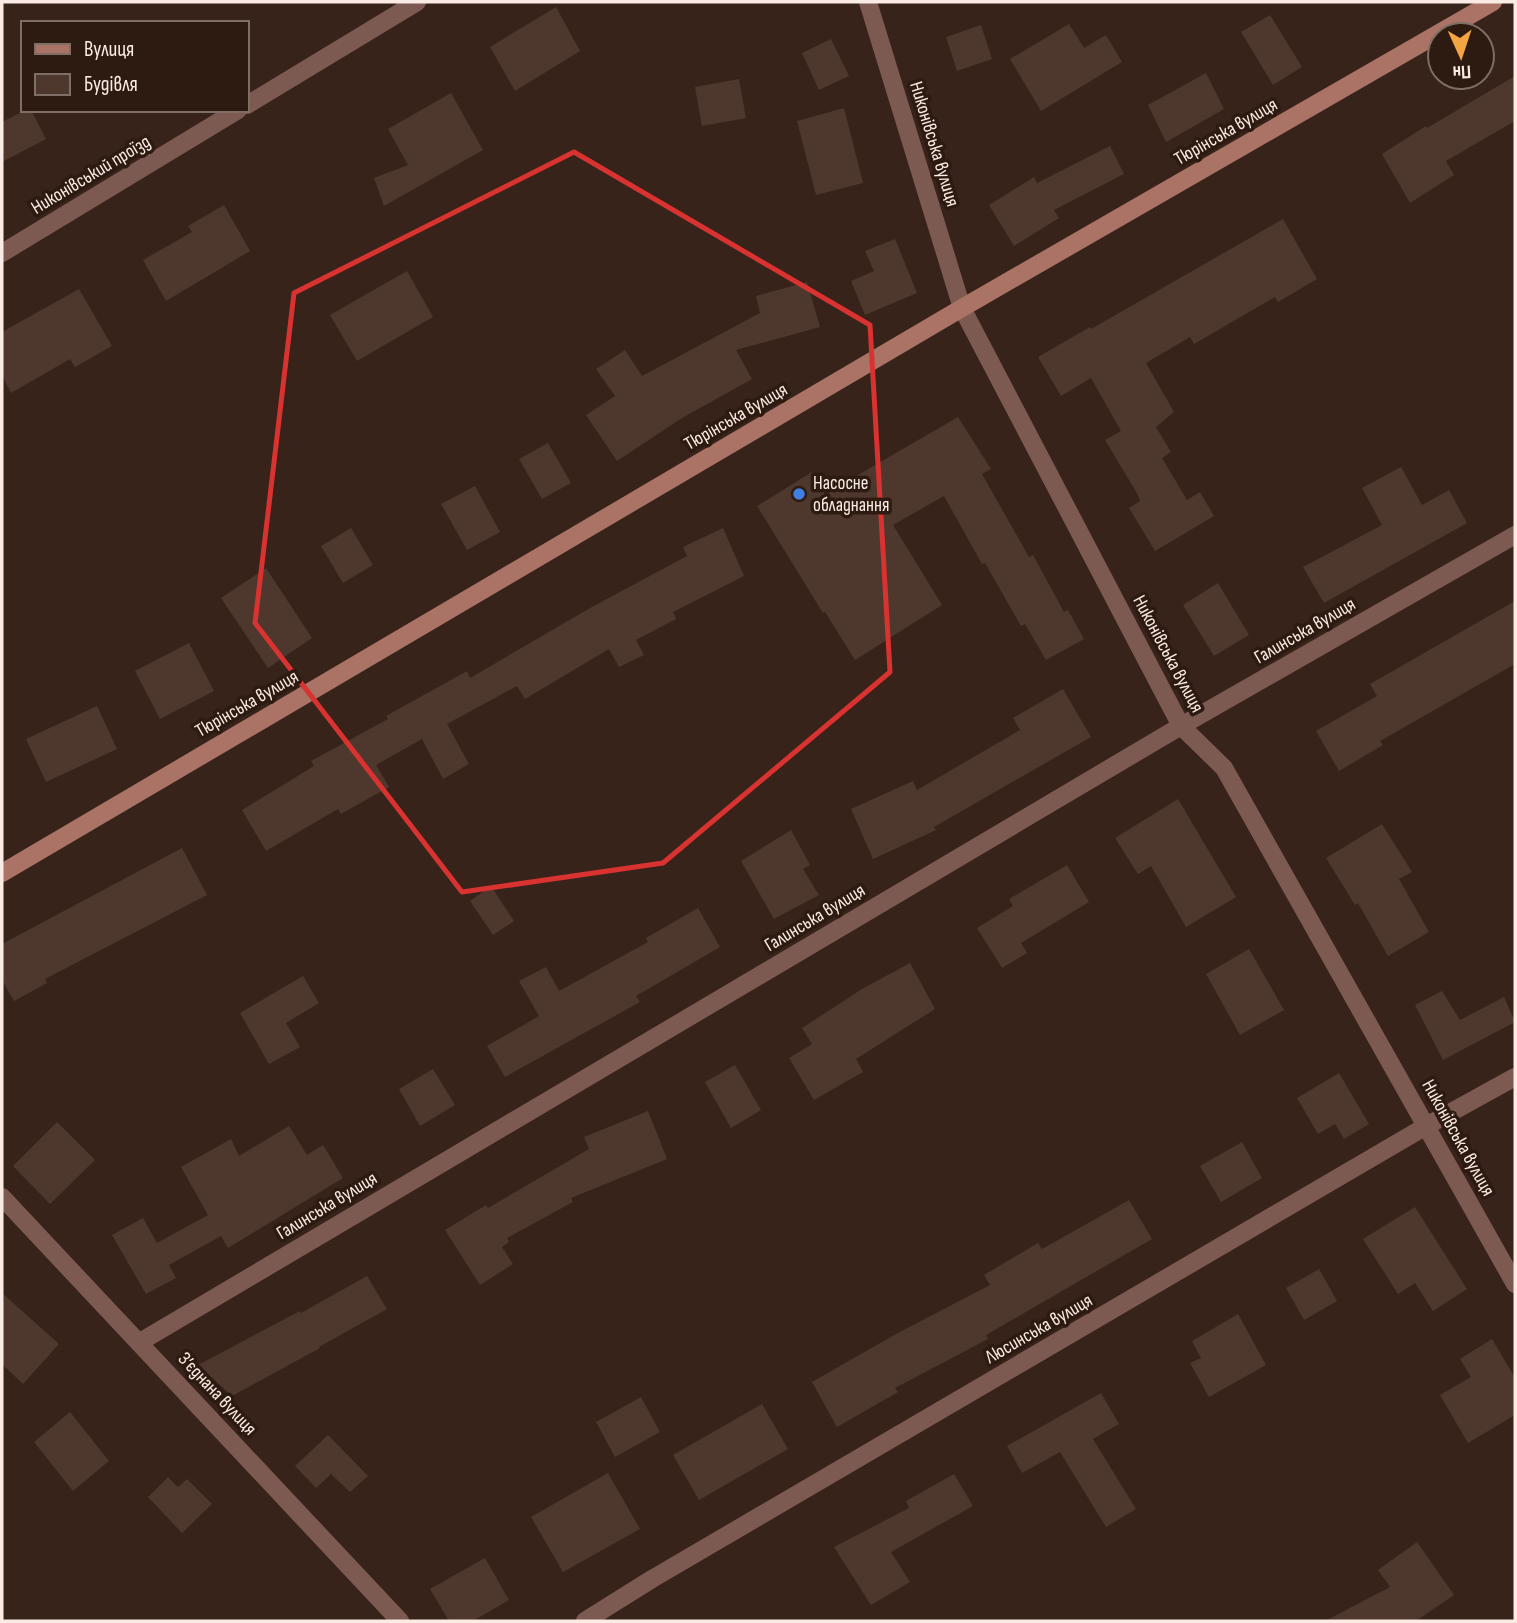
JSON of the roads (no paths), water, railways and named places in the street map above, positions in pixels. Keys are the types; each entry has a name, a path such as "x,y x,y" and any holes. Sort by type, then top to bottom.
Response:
{"main road":[{"name":"Тюрінська вулиця","path":"2,873 962,308 1493,2"}],"street":[{"path":"248,104 417,2"},
{"name":"Никонівська вулиця","path":"868,2 962,308 1181,726 1224,768 1515,1283"},
{"name":"Никонівський проїзд","path":"2,253 235,112"},
{"name":"Галинська вулиця","path":"140,1342 1181,726 1515,535"},
{"name":"Люсинська вулиця","path":"585,1621 1428,1125 1515,1077"},
{"name":"З’єднана вулиця","path":"2,1197 400,1621"}],"place":[{"name":"Насосне обладнання","path":"799,494"}]}
